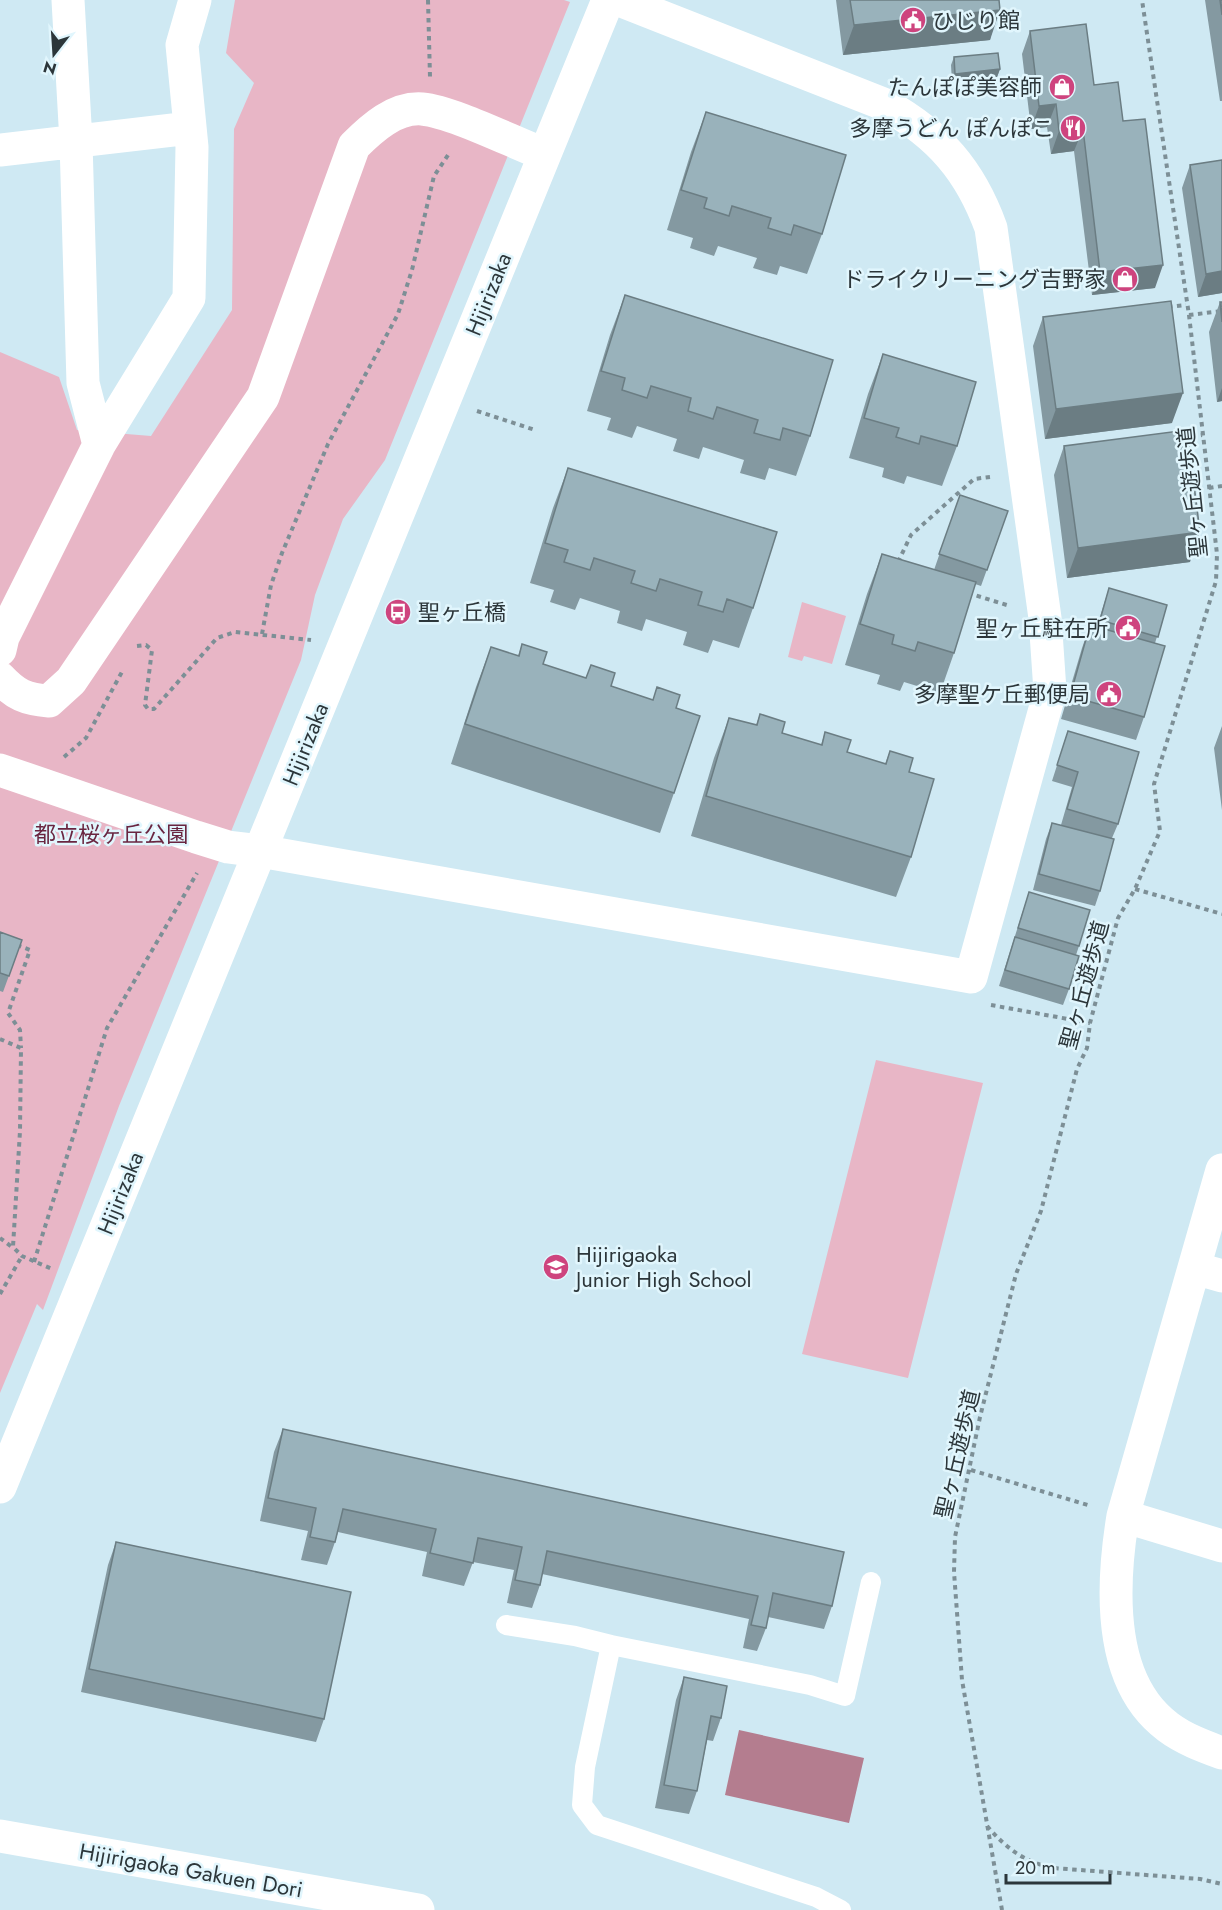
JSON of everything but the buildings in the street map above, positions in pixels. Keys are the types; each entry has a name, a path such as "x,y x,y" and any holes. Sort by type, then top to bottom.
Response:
{"street":[{"path":"68,0 76,142 83,383 99,445"},
{"path":"0,650 3,637 99,445 189,298 192,147 182,45 195,0"},
{"name":"Hijirizaka","path":"0,1488 608,0"},
{"path":"0,770 228,847 971,976 1050,691 1045,618 991,228 982,202 967,175 943,146 915,121 886,105 619,0"},
{"path":"0,678 14,693 32,700 49,700 71,681 263,397 354,146 372,128 390,116 421,109 544,154"},
{"path":"0,150 190,128"},
{"path":"1222,1170 1208,1272 1123,1516 1117,1557 1117,1605 1124,1657 1134,1683 1149,1708 1167,1726 1191,1741 1222,1753"},
{"path":"1123,1516 1222,1546"},
{"name":"Hijirigaoka Gakuen Dori","path":"0,1836 418,1910"}],"lane":[{"path":"506,1625 575,1636 810,1685 845,1695 870,1582"},
{"path":"611,1645 585,1767 582,1805 597,1825 816,1897 841,1910"}],"path":[{"path":"428,0 430,84"},
{"name":"聖ヶ丘遊歩道","path":"1002,1910 962,1680 954,1572 955,1537 971,1470 980,1417 1016,1274 1041,1211 1077,1069 1087,1048 1090,1023 1118,918 1135,889 1160,831 1154,784 1216,581 1217,554 1189,315 1142,0"},
{"path":"262,634 271,585 312,479 398,314 434,176 467,124"},
{"path":"1163,308 1186,305"},
{"path":"1189,315 1222,311"},
{"path":"445,400 535,430"},
{"path":"1180,438 1202,435"},
{"path":"894,571 911,535 974,479 1024,472"},
{"path":"1209,488 1222,486"},
{"path":"966,593 1045,618"},
{"path":"132,652 139,644 152,650 145,705 148,709 154,709 217,639 236,632 315,641"},
{"path":"61,759 86,738 127,662"},
{"path":"34,1262 107,1028 197,873"},
{"path":"1135,889 1222,914"},
{"path":"10,942 30,950 8,1013 20,1030 21,1048 20,1131 13,1247"},
{"path":"988,1004 1090,1023"},
{"path":"0,1039 21,1048"},
{"path":"0,1238 22,1256 58,1272"},
{"path":"0,1294 22,1256"},
{"path":"971,1470 1123,1516"},
{"path":"986,1826 1002,1843 1034,1864 1053,1868 1200,1880 1222,1884"}],"green space":[{"name":"都立桜ヶ丘公園","path":"235,0 564,0 570,2 385,460 343,519 315,595 301,660 119,1106 43,1310 37,1304 0,1393 0,352 59,377 77,430 151,436 232,310 234,129 254,83 226,53"},
{"path":"802,602 846,616 832,664 804,656 802,661 788,657"},
{"path":"876,1060 983,1083 908,1378 802,1354"}],"shaded area":[{"path":"739,1730 864,1758 849,1823 725,1795"}],"place":[{"name":"ひじり館","path":"913,20"},
{"name":"たんぽぽ美容師","path":"1062,87"},
{"name":"多摩うどん ぽんぽこ","path":"1073,128"},
{"name":"ドライクリーニング吉野家","path":"1125,279"},
{"name":"聖ヶ丘橋","path":"398,612"},
{"name":"聖ヶ丘駐在所","path":"1128,628"},
{"name":"多摩聖ケ丘郵便局","path":"1109,694"},
{"name":"Hijirigaoka Junior High School","path":"556,1267"}]}
